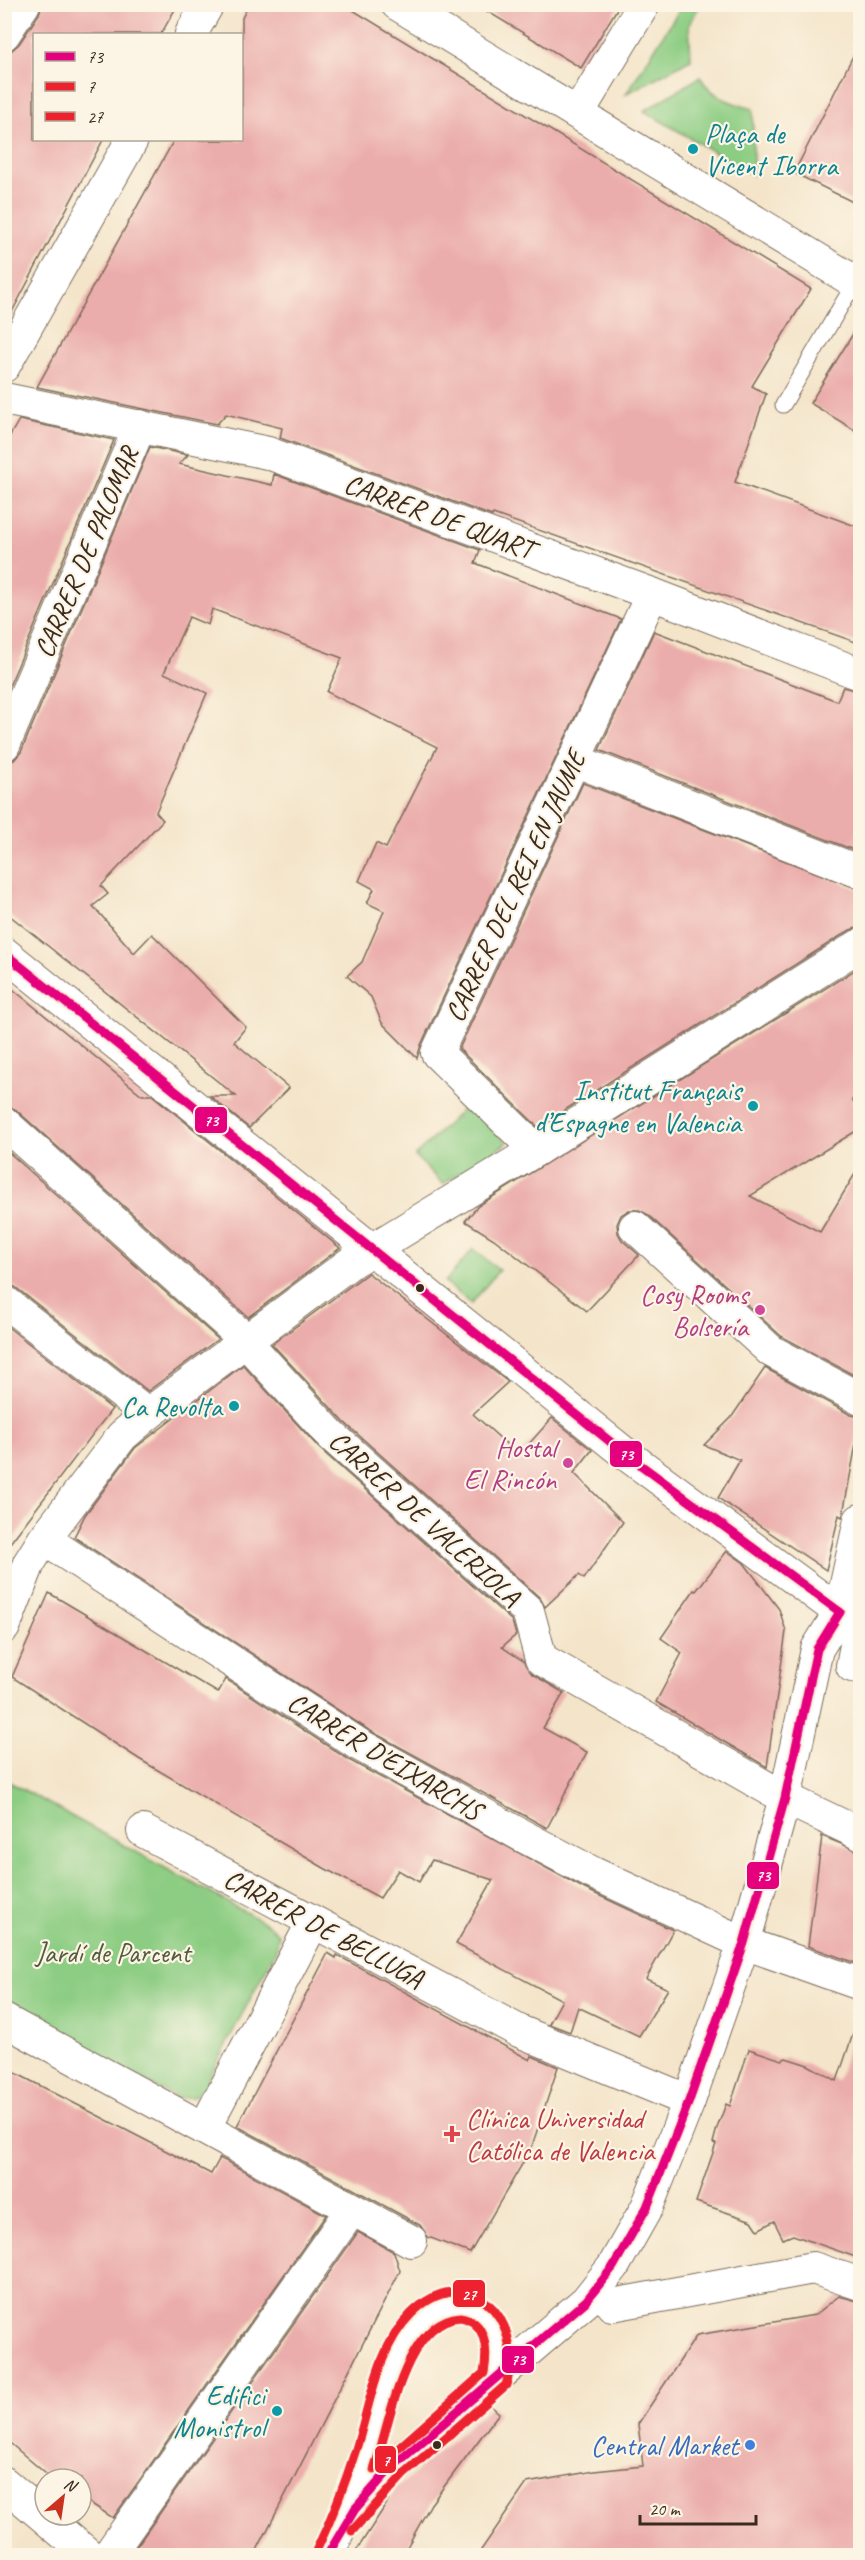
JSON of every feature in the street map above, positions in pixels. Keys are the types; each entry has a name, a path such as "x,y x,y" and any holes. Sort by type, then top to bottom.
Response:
{"street":[{"path":"4,34 24,4"},
{"path":"192,33 208,4"},
{"path":"397,4 858,284"},
{"path":"578,113 644,4"},
{"path":"4,366 131,141"},
{"name":"CARRER DE QUART","path":"4,399 268,453 652,594 861,674"},
{"name":"CARRER DE PALOMAR","path":"4,745 140,426"},
{"name":"CARRER DEL REI EN JAUME","path":"536,1150 437,1053 652,594"},
{"path":"574,760 861,872"},
{"path":"4,1627 26,1551 122,1436 148,1414 369,1250 536,1150 861,945"},
{"path":"4,953 369,1250 623,1452 855,1624"},
{"name":"CARRER DE VALERIOLA","path":"4,1123 246,1340 331,1435 528,1611 541,1659 785,1798 861,1834"},
{"path":"636,1227 771,1351 861,1399"},
{"path":"4,1301 148,1414"},
{"path":"861,1520 852,1666 861,1667"},
{"name":"CARRER D'EIXARCHS","path":"26,1551 358,1744 584,1868 744,1943 861,1984"},
{"path":"343,2523 369,2490 391,2468 586,2301 613,2267 647,2207 689,2101 744,1943 785,1798 817,1649 855,1624"},
{"name":"CARRER DE BELLUGA","path":"143,1831 505,2024 689,2101"},
{"path":"205,2127 313,1922"},
{"path":"4,2020 205,2127 411,2241"},
{"path":"108,2556 352,2209"},
{"path":"612,2305 813,2268 861,2284"},
{"path":"327,2556 343,2523 391,2375 413,2330 428,2315 444,2306 462,2305 476,2309 489,2320 499,2340 499,2358 495,2379"},
{"path":"4,2483 90,2556"}],"lane":[{"path":"783,405 858,284"}],"green space":[{"path":"683,4 700,5 689,25 691,59 626,94"},
{"path":"700,77 716,94 730,102 753,109 753,175 644,111"},
{"path":"468,1104 507,1143 443,1184 415,1156"},
{"path":"473,1249 499,1270 471,1304 445,1282"},
{"name":"Jardí de Parcent","path":"4,1779 267,1924 279,1935 276,1950 202,2090 192,2097 177,2098 5,2007"}],"building":[{"path":"42,4 178,4 162,33 33,33 33,141 102,141 4,327 4,52 12,50 19,44 39,14"},
{"path":"249,4 343,4 811,289 752,386 766,394 735,482 861,528 861,644 493,514 492,516 280,438 282,428 226,414 217,424 37,387 173,141 243,141 242,18"},
{"path":"475,4 620,4 581,68"},
{"path":"861,40 861,206 794,173"},
{"path":"861,321 861,434 810,403"},
{"path":"19,420 114,440 4,698 4,446"},
{"path":"150,447 188,455 179,464 272,485 274,474 480,550 475,563 621,619 421,1045 417,1058 382,1023 371,997 347,976 362,962 384,911 367,903 374,889 359,881 376,843 386,848 437,747 327,692 342,658 212,609 208,625 189,617 164,673 207,693 156,812 163,820 101,886 108,894 93,906 134,953 152,934 246,1027 234,1042 289,1088 249,1128 210,1096 236,1096 4,911 4,763 14,760 21,752"},
{"path":"654,631 837,701 843,687 861,692 861,853 599,750"},
{"path":"583,783 861,890 861,927 850,930 538,1127 459,1049"},
{"path":"861,966 861,1095 852,1100 861,1114 861,1128 750,1196 820,1232 861,1164 861,1379 781,1336 647,1214 639,1210 629,1210 621,1215 617,1224 622,1240 639,1255 587,1311 494,1239 465,1221 478,1206"},
{"path":"4,982 142,1095 152,1095 340,1248 248,1317 16,1110 4,1105"},
{"path":"4,1148 218,1339 148,1391 15,1287 4,1283"},
{"path":"368,1273 508,1382 473,1414 519,1455 552,1418 592,1450 574,1473 623,1522 584,1579 579,1575 545,1607 540,1598 344,1422 272,1344"},
{"path":"4,1324 112,1409 4,1551"},
{"path":"243,1365 319,1448 512,1621 516,1635 502,1647 523,1661 532,1674 564,1693 543,1728 587,1752 547,1828 367,1729 74,1537 85,1515 135,1448"},
{"path":"765,1368 851,1415 861,1417 843,1514 842,1517 839,1515 826,1570 718,1498 740,1460 704,1445 731,1418"},
{"path":"727,1551 744,1563 779,1609 786,1631 767,1767 656,1702 682,1653 661,1638 694,1590 696,1591"},
{"path":"49,1593 218,1693 226,1679 349,1760 585,1889 673,1930 646,1979 668,1989 639,2036 578,2007 570,2032 549,2024 562,2000 456,1944 493,1880 432,1860 419,1882 398,1870 380,1898 324,1868 139,1759 12,1677"},
{"path":"822,1836 861,1852 861,1965 808,1946"},
{"path":"328,1953 336,1958 337,1955 530,2060 532,2056 558,2067 531,2149 470,2253 428,2237 420,2225 237,2126"},
{"path":"855,2028 861,2029 861,2259 793,2235 783,2239 774,2221 758,2230 752,2221 696,2202 716,2144 713,2143 717,2128 726,2104 730,2106 749,2049 782,2060 786,2058 808,2065 837,2081"},
{"path":"4,2067 211,2174 220,2158 326,2215 113,2518 93,2505 93,2467 38,2467 4,2438"},
{"path":"358,2232 394,2252 400,2271 254,2556 146,2556 136,2547"},
{"name":"Central Market","path":"839,2296 861,2302 861,2556 477,2556 527,2483 594,2471 643,2466 638,2424 697,2335 815,2315"},
{"path":"491,2406 499,2413 431,2504 402,2556 353,2556 396,2489"}],"transit line":[{"name":"73","path":"4,953 623,1452 840,1612"},
{"name":"73","path":"327,2556 355,2509 391,2468 586,2301 613,2267 647,2207 689,2101 744,1943 785,1798 817,1649 840,1612"},
{"name":"27","path":"316,2551 333,2513 356,2449 382,2360 399,2328 411,2314 432,2298 452,2292 471,2294 487,2303 500,2318 508,2337 510,2360 506,2385 404,2474 352,2531"},
{"name":"7","path":"460,2317 476,2324 481,2331 486,2356 484,2373 374,2470 393,2404 412,2356 425,2337 441,2323 460,2317"}],"place":[{"name":"Plaça de Vicent Iborra","path":"693,149"},
{"name":"Institut Français d’Espagne en Valencia","path":"753,1106"},
{"name":"Cosy Rooms Bolsería","path":"760,1310"},
{"name":"Ca Revolta","path":"234,1406"},
{"name":"Hostal El Rincón","path":"568,1463"},
{"name":"Clínica Universidad Católica de Valencia","path":"452,2134"},
{"name":"Edifici Monistrol","path":"277,2411"},
{"name":"Central Market","path":"750,2445"}]}
